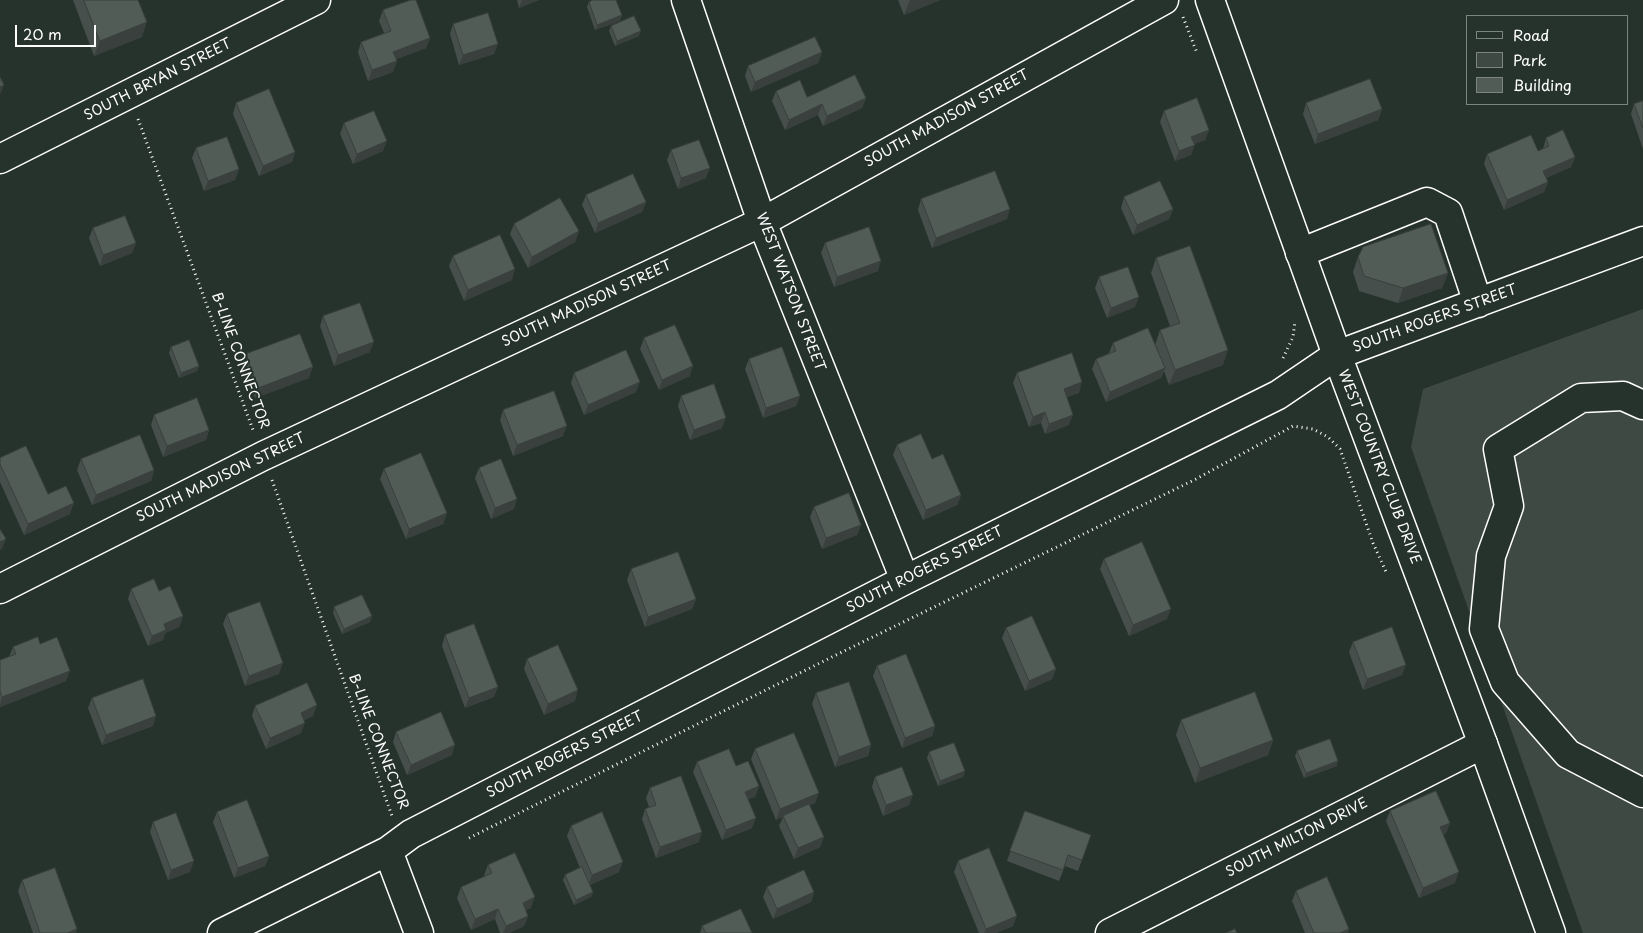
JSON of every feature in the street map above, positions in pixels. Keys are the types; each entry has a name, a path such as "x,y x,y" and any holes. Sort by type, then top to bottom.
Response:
{"street":[{"name":"SOUTH BRYAN STREET","path":"0,159 316,0"},
{"name":"WEST WATSON STREET","path":"686,0 762,222 905,580"},
{"name":"WEST COUNTRY CLUB DRIVE","path":"1210,0 1337,355 1484,744 1551,933"},
{"name":"SOUTH MADISON STREET","path":"0,589 263,456 762,222 1172,5"},
{"path":"1300,253 1427,202 1448,213 1478,303"},
{"name":"SOUTH ROGERS STREET","path":"222,933 388,850 411,834 905,580 1278,395 1337,355 1643,241"},
{"path":"1643,405 1623,396 1581,398 1498,449 1509,506 1491,556 1484,629 1505,682 1568,754 1643,793"},
{"name":"SOUTH MILTON DRIVE","path":"1110,933 1484,744"},
{"path":"388,850 419,933"}],"path":[{"path":"1172,5 1198,55"},
{"name":"B-LINE CONNECTOR","path":"129,95 263,456 391,815 411,834"},
{"path":"1293,426 1278,395 1273,368 1284,357 1293,337 1295,320"},
{"path":"468,838 1196,479 1293,426 1313,429 1328,437 1340,448"}],"green space":[{"path":"1643,309 1643,933 1583,933 1411,447 1423,389"}],"building":[{"path":"84,0 138,0 147,22 100,41"},
{"path":"416,0 430,38 393,52 397,61 372,70 361,42 391,31 383,10"},
{"path":"593,0 616,0 622,15 597,25 589,2"},
{"path":"488,13 498,44 463,55 453,24"},
{"path":"634,16 641,31 617,41 611,26"},
{"path":"815,37 822,52 755,82 748,66"},
{"path":"855,75 866,98 827,116 822,104 789,120 776,91 800,80 807,97"},
{"path":"0,77 4,85 0,87"},
{"path":"1370,79 1382,109 1318,134 1306,103"},
{"path":"269,89 295,152 263,166 236,103"},
{"path":"1197,98 1209,130 1191,137 1195,145 1179,151 1164,111"},
{"path":"1643,101 1643,128 1634,104"},
{"path":"374,111 387,141 357,154 344,123"},
{"path":"1563,130 1575,157 1543,171 1548,182 1507,200 1487,154 1531,135 1538,151 1549,146 1546,138"},
{"path":"227,137 239,169 208,181 196,148"},
{"path":"699,140 710,168 681,178 671,150"},
{"path":"995,171 1010,209 936,238 921,199"},
{"path":"633,174 646,202 598,223 586,195"},
{"path":"1160,181 1173,209 1137,225 1124,197"},
{"path":"560,198 579,231 532,257 514,224"},
{"path":"125,216 136,243 103,255 93,228"},
{"path":"1431,224 1448,273 1403,288 1364,276 1358,257 1363,247"},
{"path":"869,227 881,261 837,277 825,243"},
{"path":"500,235 515,269 468,290 453,256"},
{"path":"1190,246 1228,350 1175,370 1160,330 1180,323 1156,258"},
{"path":"1128,267 1139,297 1111,308 1099,277"},
{"path":"360,303 374,342 338,355 323,316"},
{"path":"675,325 693,366 662,380 644,338"},
{"path":"1148,328 1165,368 1110,392 1096,359 1116,351 1113,343"},
{"path":"300,334 313,367 258,388 246,354"},
{"path":"189,340 199,366 181,373 171,347"},
{"path":"782,347 800,396 766,408 749,359"},
{"path":"626,350 640,382 588,405 574,373"},
{"path":"1072,353 1082,382 1064,389 1073,415 1049,424 1045,412 1033,417 1017,373"},
{"path":"714,384 726,418 694,430 681,396"},
{"path":"554,391 567,426 517,445 503,410"},
{"path":"197,398 209,430 167,446 154,415"},
{"path":"921,434 932,459 943,454 961,495 926,510 897,445"},
{"path":"140,435 154,470 96,495 81,459"},
{"path":"26,446 48,494 66,486 74,503 28,524 0,464 0,458"},
{"path":"421,453 447,513 409,529 384,469"},
{"path":"501,459 517,499 495,508 479,468"},
{"path":"849,493 861,525 826,538 814,507"},
{"path":"0,529 6,539 0,542"},
{"path":"1142,542 1171,609 1133,625 1104,559"},
{"path":"678,552 696,599 648,617 631,569"},
{"path":"154,579 159,591 170,586 183,616 164,624 166,630 152,636 131,589"},
{"path":"362,595 372,616 344,629 334,607"},
{"path":"260,602 283,663 249,676 227,614"},
{"path":"1032,616 1056,669 1029,681 1006,628"},
{"path":"474,624 498,687 469,698 445,635"},
{"path":"1392,627 1406,665 1367,679 1353,642"},
{"path":"38,637 40,644 57,637 70,671 2,697 0,691 0,660 16,654 13,647"},
{"path":"558,645 578,690 548,704 527,659"},
{"path":"906,654 935,726 905,738 877,666"},
{"path":"143,679 156,716 106,735 92,698"},
{"path":"849,682 871,745 839,757 816,693"},
{"path":"307,683 317,705 301,713 305,723 270,738 255,706"},
{"path":"1255,692 1273,740 1200,768 1181,720"},
{"path":"441,712 455,745 411,765 396,732"},
{"path":"794,733 819,793 780,809 755,749"},
{"path":"1330,739 1338,761 1306,773 1297,751"},
{"path":"954,743 965,771 940,781 929,752"},
{"path":"729,749 736,766 748,761 759,786 745,792 756,818 726,830 697,762"},
{"path":"902,767 913,795 886,805 875,777"},
{"path":"681,776 702,832 660,847 645,809 656,805 650,788"},
{"path":"1436,791 1450,823 1440,827 1459,872 1423,888 1390,811"},
{"path":"247,800 269,856 238,868 217,812"},
{"path":"809,804 824,837 798,848 783,816"},
{"path":"1025,811 1091,835 1082,860 1068,855 1063,870 1010,851"},
{"path":"602,812 623,862 592,875 571,826"},
{"path":"176,813 194,861 171,870 153,822"},
{"path":"989,848 1017,916 986,929 958,861"},
{"path":"515,853 535,897 523,903 528,916 506,926 498,909 475,919 461,887 492,873 488,865"},
{"path":"582,867 593,892 576,900 565,875"},
{"path":"55,868 77,929 67,933 40,933 22,880"},
{"path":"804,870 814,892 777,909 767,887"},
{"path":"1327,877 1349,929 1340,933 1314,933 1296,891"},
{"path":"741,909 752,933 706,933 702,926"},
{"path":"1235,929 1237,933 1226,933"}]}
